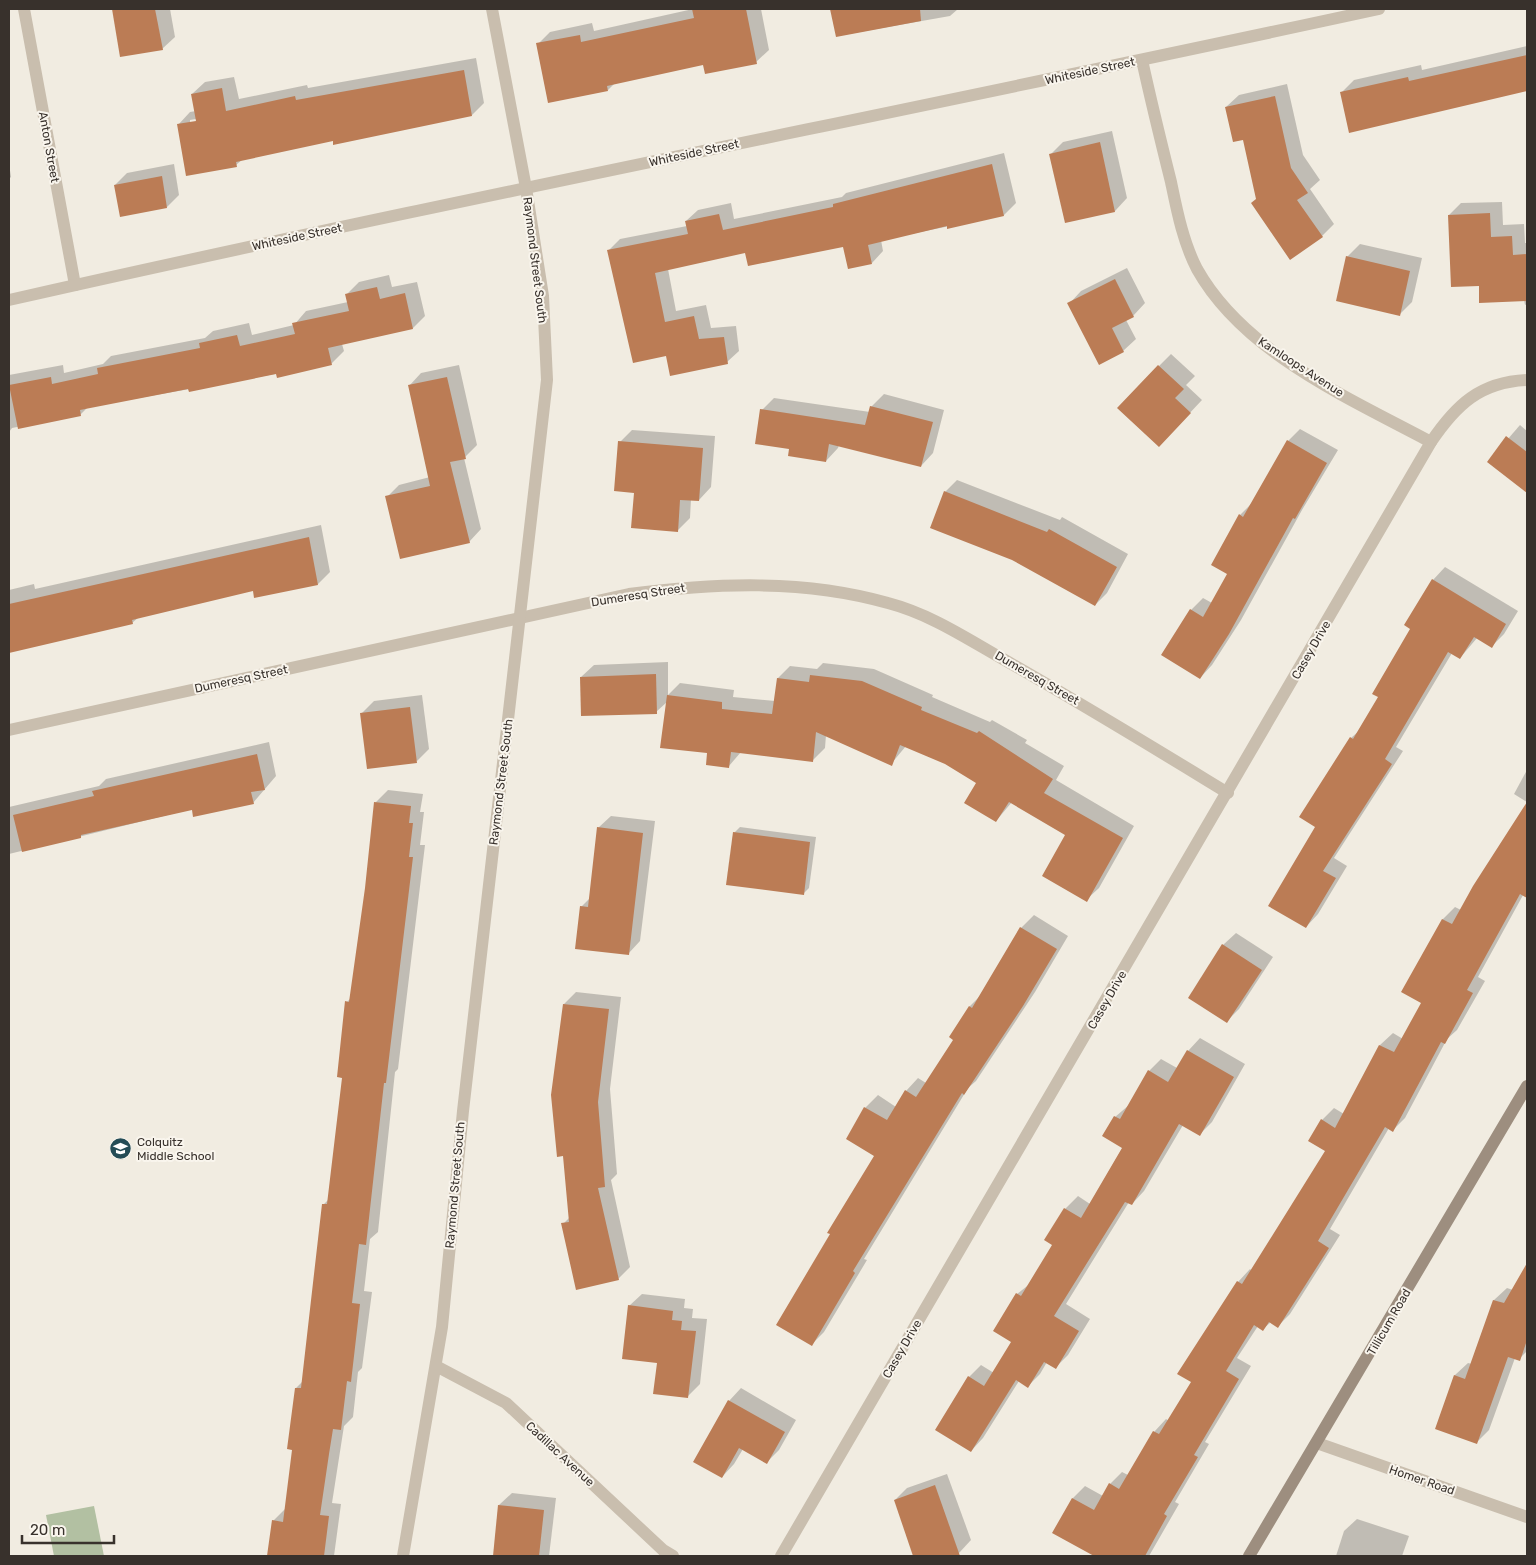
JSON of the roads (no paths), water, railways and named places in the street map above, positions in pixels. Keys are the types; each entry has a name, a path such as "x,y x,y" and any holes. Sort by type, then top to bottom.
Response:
{"main road":[{"name":"Tillicum Road","path":"1249,1556 1527,1086"}],"street":[{"name":"Anton Street","path":"24,9 75,285"},
{"name":"Raymond Street South","path":"403,1556 442,1327 462,1111 547,380 543,296 526,188 492,9"},
{"name":"Whiteside Street","path":"9,300 526,188 1379,9"},
{"name":"Kamloops Avenue","path":"1142,60 1183,236 1197,268 1225,309 1262,344 1335,390 1431,442"},
{"path":"1431,442 1448,417 1470,396 1507,381 1527,380"},
{"name":"Casey Drive","path":"781,1556 1228,793 1431,442"},
{"name":"Dumeresq Street","path":"9,730 629,594 693,586 802,587 888,602 926,616 1069,696 1228,793"},
{"name":"Cadillac Avenue","path":"436,1366 506,1403 663,1550 674,1556"},
{"name":"Homer Road","path":"1317,1443 1527,1517"}],"place":[{"name":"Colquitz Middle School","path":"121,1149"}]}
